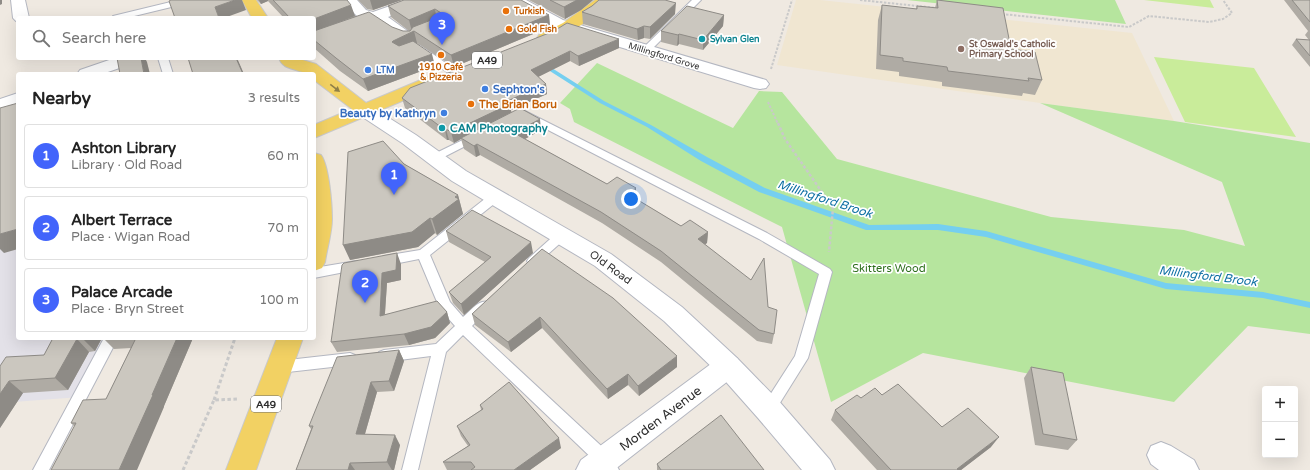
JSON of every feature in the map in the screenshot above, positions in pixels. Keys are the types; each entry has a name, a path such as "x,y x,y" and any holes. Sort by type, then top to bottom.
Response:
{"main road":[{"path":"249,0 259,16"},
{"path":"527,45 568,26 587,14 604,0"},
{"path":"289,65 310,68 315,72"},
{"path":"316,131 462,70"},
{"path":"316,73 364,110"},
{"path":"316,170 320,219 316,248"},
{"name":"A49","path":"241,470 289,340"}],"street":[{"path":"18,0 21,16"},
{"path":"348,0 361,13 382,20 411,41"},
{"path":"316,37 421,0"},
{"name":"Millingford Grove","path":"515,0 556,23 645,51 760,84"},
{"path":"92,72 125,60"},
{"path":"0,105 16,99"},
{"name":"Old Road","path":"364,110 409,139 459,176 603,260 673,314 728,366 768,408 820,470"},
{"name":"Morden Avenue","path":"602,467 728,366"}],"lane":[{"path":"124,16 189,0"},
{"path":"645,51 697,0"},
{"path":"411,41 418,47 462,70"},
{"path":"164,60 167,72"},
{"path":"516,116 523,113 559,131 763,236 826,272 801,358 768,408"},
{"path":"434,158 488,130"},
{"path":"316,274 423,254 495,197"},
{"path":"525,269 562,235"},
{"path":"423,254 445,305 463,326 602,467"},
{"path":"410,470 440,349 491,300"},
{"path":"40,470 110,340"},
{"path":"280,367 440,349"}],"path":[{"path":"792,0 768,77 760,84 785,139 833,208 833,221 826,272"},
{"path":"860,0 939,8"},
{"path":"1002,15 1129,28 1148,16 1209,22 1224,19 1232,13 1223,0"},
{"path":"183,470 214,400 234,340"},
{"path":"214,400 268,398"}],"shaded area":[{"name":"St Oswald's Catholic Primary School","path":"796,0 820,0 1132,33 1174,121 777,65"},
{"path":"16,106 16,340 107,340 80,397 0,403 0,112"}],"green space":[{"name":"St Oswald's Catholic Primary School","path":"907,0 1115,0 1126,24"},
{"path":"1144,0 1210,0 1214,8"},
{"path":"1154,57 1254,68 1296,137 1185,122"},
{"name":"Skitters Wood","path":"597,63 733,128 759,91 782,92 837,159 1051,217 1184,230 1245,246 1222,182 1040,103 1174,121 1310,143 1310,334 1248,326 1174,402 923,353 831,402 782,227 574,122 570,109 560,103"}],"building":[{"path":"235,0 215,7 218,16 174,16 169,1"},
{"path":"273,0 347,0 351,5 316,18 316,16 288,16"},
{"path":"404,0 521,0 549,15 451,55 414,31 392,42 399,46 413,41 432,54 363,79 316,42 316,30 369,12 392,27 403,31 410,31 413,27 439,17 441,13 435,9 409,20 388,6"},
{"path":"550,0 577,0 564,7"},
{"path":"599,0 665,0 676,3 650,27 644,26 637,29 582,12"},
{"path":"937,0 1003,8 1011,49 1035,52 1042,80 1028,78 1029,81 948,71 947,67 903,61 903,58 880,55 882,5 917,9 917,6 938,8"},
{"path":"1292,0 1310,0 1310,22"},
{"path":"687,6 724,15 703,40 661,31"},
{"path":"567,23 619,39 578,56 570,51 531,70 546,84 505,102 510,104 451,132 446,129 445,130 402,98 410,88 554,31"},
{"path":"1296,39 1310,40 1310,56"},
{"path":"117,60 141,60 144,72 120,72"},
{"path":"189,60 237,60 242,72 192,72"},
{"path":"16,104 16,230 0,234 0,108"},
{"path":"520,108 540,119 514,133 607,184 617,177 636,188 628,194 681,226 690,220 708,232 698,239 751,280 764,258 768,307 777,310 774,334 759,330 661,251 601,212 477,144 474,146 461,138"},
{"path":"383,141 404,164 458,195 455,197 459,199 412,232 343,245 348,152"},
{"path":"472,210 531,242 461,304 449,292 491,257 446,231"},
{"path":"542,249 613,298 677,356 638,386 628,374 607,389 540,317 508,342 472,314"},
{"path":"397,253 396,270 382,273 380,316 437,301 447,312 431,327 404,334 331,342 342,265 344,263"},
{"path":"52,340 76,340 55,378 9,381 0,394 0,366 6,357 44,355"},
{"path":"135,340 176,340 119,470 51,470 76,423 71,423 83,400 106,399"},
{"path":"399,350 389,381 371,382 356,434 395,435 387,462 350,463 348,470 296,470 313,426 309,426 337,357"},
{"path":"1031,367 1063,373 1077,440 1043,434"},
{"path":"509,382 559,438 514,470 471,470 475,467 471,462 443,462 470,445 457,426 483,409 480,405"},
{"path":"898,384 942,427 968,408 999,437 957,469 958,470 891,470 835,410 857,395 861,398 875,388 882,395"},
{"path":"721,415 764,470 661,470 657,464"}],"waterway":[{"name":"Millingford Brook","path":"544,65 602,102 649,126 704,159 762,190 869,228 938,227 986,234 1166,286 1263,295 1310,305"}],"place":[{"name":"Turkish","path":"506,11"},
{"name":"Gold Fish","path":"509,29"},
{"name":"Sylvan Glen","path":"702,39"},
{"name":"Palace Arcade","path":"442,45"},
{"name":"St Oswald's Catholic Primary School","path":"961,49"},
{"name":"1910 Café & Pizzeria","path":"441,55"},
{"name":"LTM","path":"368,70"},
{"name":"Sephton's","path":"485,89"},
{"name":"The Brian Boru","path":"471,104"},
{"name":"Beauty by Kathryn","path":"444,113"},
{"name":"CAM Photography","path":"442,128"},
{"name":"Ashton Library","path":"394,195"},
{"name":"Albert Terrace","path":"365,303"}]}
